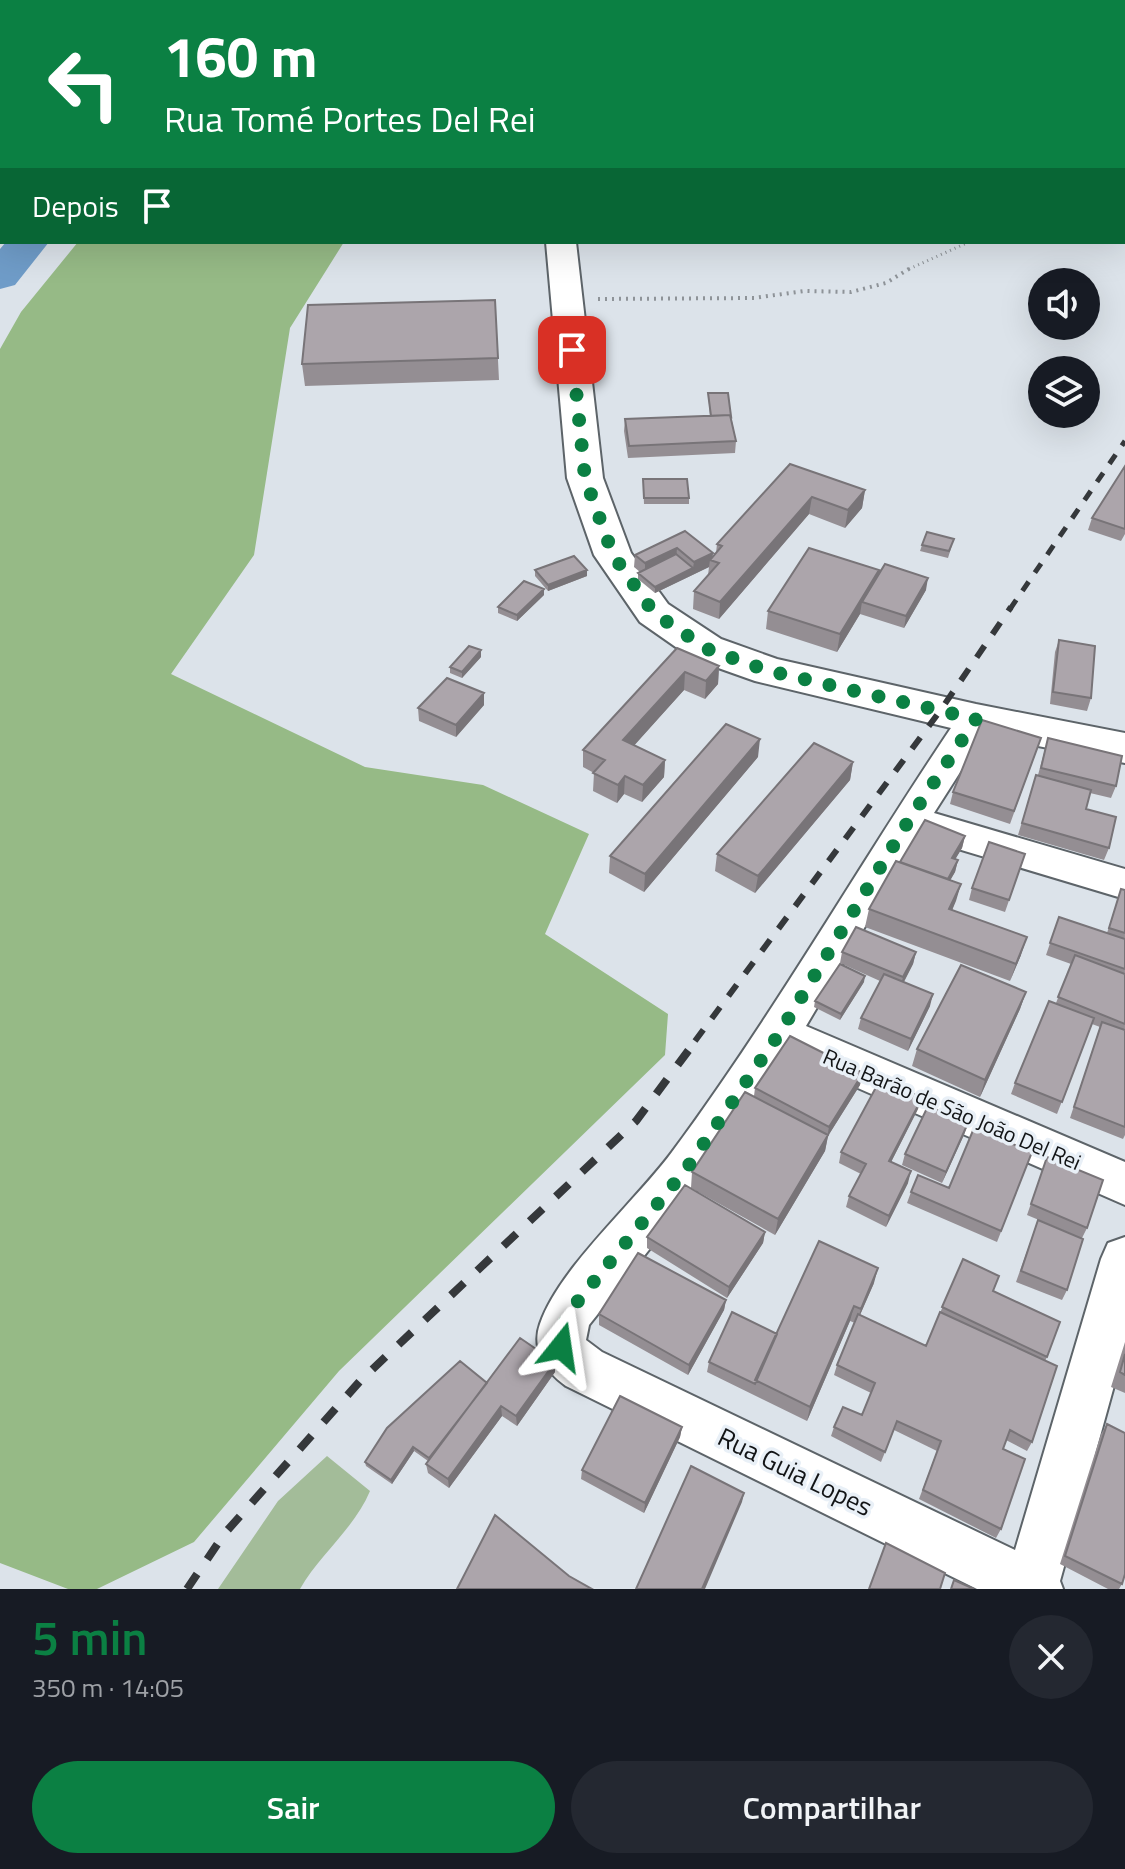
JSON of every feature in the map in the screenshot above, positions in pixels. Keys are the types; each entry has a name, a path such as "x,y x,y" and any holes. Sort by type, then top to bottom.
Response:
{"main road":[{"path":"561,244 585,478 613,555 654,613 707,649 769,671 976,719 1125,748"}],"street":[{"path":"779,1034 909,820 976,719"},
{"path":"909,820 1125,884"},
{"name":"Rua Barão de São João Del Rei","path":"779,1034 1125,1184"},
{"name":"Rua Guia Lopes","path":"779,1034 687,1168 569,1312 562,1329 561,1347 567,1357 584,1369 1034,1588"},
{"path":"1034,1588 1125,1259"}],"path":[{"path":"567,300 702,295 754,298 804,291 851,292 886,283 922,261 964,244"}],"green space":[{"path":"76,244 343,244 290,328 254,555 171,674 365,767 483,785 589,834 545,934 668,1014 665,1055 339,1371 194,1542 97,1589 68,1589 0,1563 0,349 21,312"},
{"path":"327,1456 370,1491 355,1517 300,1589 218,1589 278,1501"}],"building":[{"path":"495,300 498,358 302,364 308,305"},
{"path":"708,393 728,393 731,416 711,416"},
{"path":"730,415 736,441 629,446 625,419"},
{"path":"790,464 865,490 848,510 812,497 720,602 694,591 719,563 710,560 722,546 717,544"},
{"path":"1125,466 1125,529 1092,518"},
{"path":"643,479 687,479 689,498 644,498"},
{"path":"685,531 713,553 694,562 677,548 645,563 635,555"},
{"path":"927,532 954,539 949,551 922,545"},
{"path":"809,548 879,570 840,634 768,611"},
{"path":"676,554 693,568 655,587 638,573"},
{"path":"574,556 587,570 548,585 535,570"},
{"path":"885,564 928,578 906,616 862,602"},
{"path":"524,581 544,589 517,615 498,607"},
{"path":"1059,640 1095,646 1091,698 1053,692"},
{"path":"469,646 481,650 462,672 450,667"},
{"path":"677,648 719,666 706,681 685,672 623,740 665,760 643,785 625,776 618,785 593,773 605,760 583,750"},
{"path":"447,678 484,693 456,725 418,708"},
{"path":"982,720 1041,738 1014,811 953,792"},
{"path":"726,724 760,739 645,874 610,856"},
{"path":"1048,738 1122,756 1116,786 1041,768"},
{"path":"814,743 853,762 758,876 717,854"},
{"path":"1036,775 1091,790 1086,809 1116,817 1109,848 1022,823"},
{"path":"925,820 965,836 952,858 958,860 948,879 900,862"},
{"path":"989,842 1025,854 1009,900 972,888"},
{"path":"896,861 961,884 949,909 1027,937 1016,964 869,909"},
{"path":"1121,889 1125,890 1125,933 1109,928"},
{"path":"1059,917 1125,939 1125,969 1050,943"},
{"path":"856,927 916,952 903,977 842,952"},
{"path":"1075,955 1125,974 1125,1024 1058,997"},
{"path":"840,964 865,976 841,1014 815,1001"},
{"path":"961,965 1026,992 985,1080 917,1049"},
{"path":"884,974 933,994 911,1039 861,1018"},
{"path":"1049,1001 1094,1018 1062,1102 1015,1083"},
{"path":"1102,1022 1125,1030 1125,1127 1074,1107"},
{"path":"790,1036 863,1073 829,1127 755,1088"},
{"path":"881,1078 922,1098 889,1161 911,1171 889,1216 849,1196 866,1164 841,1152"},
{"path":"745,1092 828,1135 778,1219 692,1172"},
{"path":"928,1106 968,1123 946,1172 905,1154"},
{"path":"974,1128 1032,1152 1001,1231 911,1192 918,1175 949,1188"},
{"path":"1047,1157 1103,1180 1087,1228 1031,1204"},
{"path":"685,1185 765,1232 729,1287 647,1237"},
{"path":"1038,1220 1083,1239 1067,1290 1021,1271"},
{"path":"819,1241 878,1268 861,1309 854,1306 810,1407 755,1380"},
{"path":"638,1253 726,1300 689,1365 599,1314"},
{"path":"963,1259 999,1276 993,1291 1060,1322 1047,1357 942,1307"},
{"path":"732,1312 777,1334 755,1384 709,1362"},
{"path":"940,1312 1057,1366 1032,1442 1010,1430 1003,1449 1025,1459 1001,1529 923,1490 941,1441 897,1421 885,1452 834,1427 843,1407 862,1415 875,1383 837,1365 858,1314 926,1346"},
{"path":"520,1338 555,1362 516,1416 501,1406 448,1479 426,1464"},
{"path":"1125,1354 1125,1375 1120,1372"},
{"path":"460,1361 487,1383 429,1458 413,1447 391,1480 365,1462 387,1428"},
{"path":"620,1396 682,1427 645,1503 582,1470"},
{"path":"1107,1424 1125,1433 1125,1574 1122,1584 1065,1556"},
{"path":"691,1466 744,1493 702,1589 636,1589"},
{"path":"495,1515 569,1576 592,1589 457,1589"},
{"path":"886,1543 945,1573 940,1589 869,1589"},
{"path":"954,1580 974,1589 951,1589"}],"waterway":[{"path":"0,276 26,244"}],"railway":[{"path":"1010,609 1125,441"},
{"path":"695,1041 940,711 1011,607"},
{"path":"187,1589 225,1533 361,1380 636,1121 697,1039"}],"route":[{"path":"561,1347 562,1329 569,1312 687,1168 779,1034 909,820 976,719 769,671 707,649 654,613 613,555 585,478 572,350"}]}
